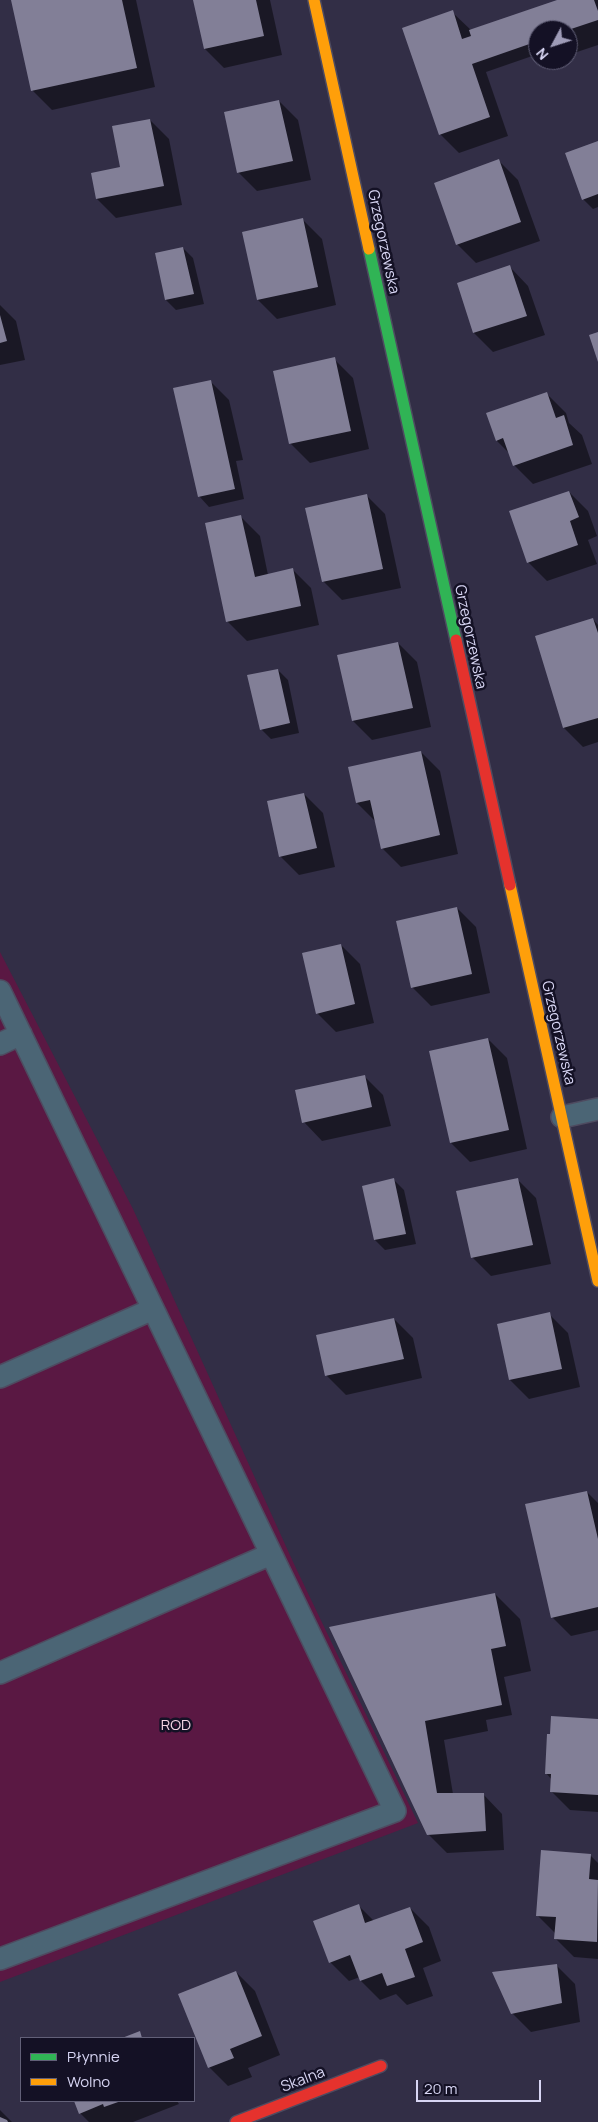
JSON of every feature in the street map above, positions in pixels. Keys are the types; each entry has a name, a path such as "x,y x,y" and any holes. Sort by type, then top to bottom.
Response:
{"street":[{"name":"Grzegorzewska","path":"314,0 598,1281"},
{"name":"Skalna","path":"236,2122 381,2066"}],"lane":[{"path":"0,991 396,1811 0,1960"},
{"path":"0,1044 21,1034"},
{"path":"562,1117 598,1109"},
{"path":"0,1377 153,1310"},
{"path":"0,1673 271,1554"}],"green space":[{"name":"ROD","path":"0,952 133,1209 294,1564 418,1823 0,1982"}],"building":[{"path":"11,0 122,0 137,68 31,91"},
{"path":"193,0 256,0 264,36 204,49"},
{"path":"557,0 594,0 598,11 598,20 578,27 578,20 528,20 528,44 472,64 490,117 439,135 402,28 453,10 462,39 471,36 469,30"},
{"path":"279,100 293,161 237,173 224,112"},
{"path":"150,119 164,186 96,199 91,173 120,167 112,126"},
{"path":"598,141 598,194 582,200 565,153"},
{"path":"499,159 521,222 456,245 434,183"},
{"path":"303,218 318,287 257,300 242,232"},
{"path":"183,247 194,294 165,300 155,253"},
{"path":"510,265 527,316 473,333 457,283"},
{"path":"0,315 7,341 0,343"},
{"path":"598,332 598,362 589,335"},
{"path":"335,357 351,431 289,444 273,371"},
{"path":"211,380 235,489 198,497 173,388"},
{"path":"547,392 556,418 564,415 573,445 513,466 503,438 496,441 486,413"},
{"path":"569,491 579,517 570,521 578,545 527,563 509,511"},
{"path":"367,494 383,569 322,582 305,508"},
{"path":"241,515 255,577 293,568 301,606 226,622 205,523"},
{"path":"593,618 598,633 598,718 563,728 535,636"},
{"path":"398,642 413,708 352,721 337,655"},
{"path":"278,669 290,723 260,730 247,675"},
{"path":"421,751 440,835 381,849 370,800 356,803 348,767"},
{"path":"304,793 317,848 279,857 267,801"},
{"path":"457,907 472,974 411,988 396,921"},
{"path":"341,944 355,1004 316,1014 302,953"},
{"path":"488,1038 509,1130 450,1143 429,1051"},
{"path":"365,1075 372,1107 302,1123 295,1090"},
{"path":"394,1178 406,1234 374,1240 362,1186"},
{"path":"518,1178 533,1245 471,1258 456,1191"},
{"path":"550,1312 562,1369 509,1380 497,1324"},
{"path":"394,1318 404,1359 325,1376 316,1335"},
{"path":"587,1491 598,1539 598,1607 551,1618 525,1504"},
{"path":"495,1593 506,1646 491,1649 502,1705 425,1721 437,1793 484,1793 486,1831 427,1835 329,1627"},
{"path":"551,1716 598,1719 598,1795 550,1792 551,1774 545,1774 547,1734 550,1734"},
{"path":"541,1850 591,1854 589,1879 598,1880 597,1942 554,1939 556,1917 536,1916"},
{"path":"359,1904 365,1923 410,1907 423,1942 405,1949 415,1977 387,1986 382,1973 360,1981 350,1955 329,1963 313,1921"},
{"path":"557,1964 562,2003 511,2014 492,1972"},
{"path":"236,1971 262,2036 230,2049 234,2058 208,2068 178,1994"},
{"path":"140,2031 142,2037 125,2037"},
{"path":"74,2102 118,2102 104,2107 103,2104 79,2114"},
{"path":"0,2117 7,2120 8,2122 0,2122"}],"traffic: fast":[{"path":"369,249 456,640"}],"traffic: slow":[{"path":"314,0 369,249"},
{"path":"510,885 598,1281"}],"traffic: jam":[{"path":"456,640 510,885"},
{"path":"236,2122 381,2066"}]}
